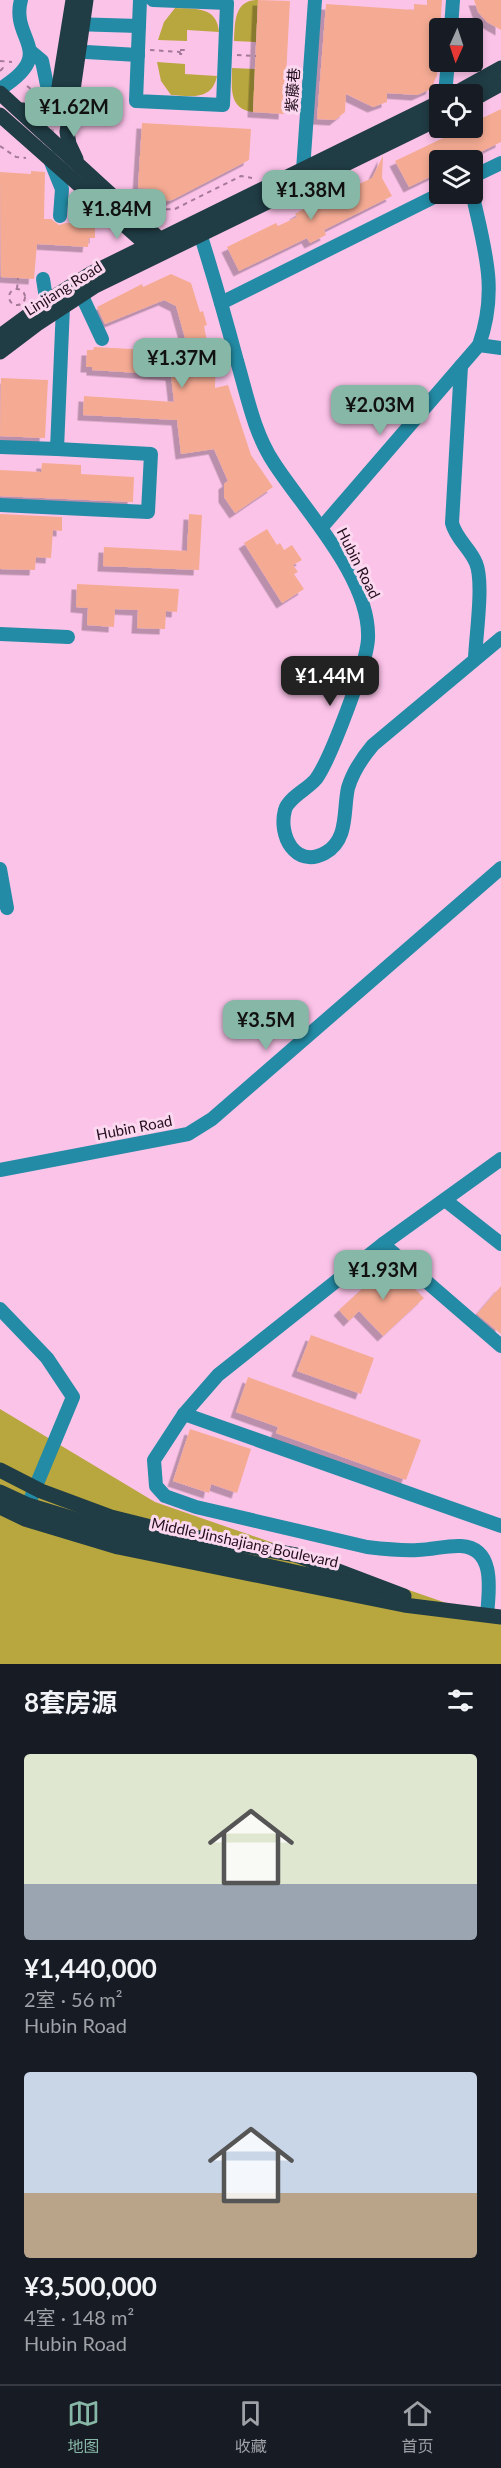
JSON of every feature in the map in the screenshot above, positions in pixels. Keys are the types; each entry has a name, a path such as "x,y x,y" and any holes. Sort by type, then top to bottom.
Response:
{"main road":[{"path":"73,0 76,24"},
{"path":"6,96 35,114 46,111 52,106 71,51 76,24 86,0"},
{"path":"472,84 501,68"},
{"path":"483,94 501,84"},
{"path":"40,141 64,122 59,91"},
{"path":"59,91 69,144 81,167"},
{"path":"6,96 40,141 98,200 159,247"},
{"name":"Linjiang Road","path":"306,176 429,108"},
{"path":"0,115 81,167 159,247"},
{"name":"Linjiang Road","path":"0,352 56,306 75,282 159,247 306,176 429,123"},
{"name":"Linjiang Road","path":"0,336 81,294 159,247"},
{"path":"0,1470 41,1491 111,1517 183,1535 296,1555 404,1596"},
{"name":"Middle Jinshajiang Boulevard","path":"0,1492 28,1505 120,1533 494,1616"},
{"name":"Middle Jinshajiang Boulevard","path":"0,1507 25,1519 118,1547 404,1605 494,1616"}],"street":[{"path":"21,0 18,14 30,51 42,61 59,91"},
{"path":"140,0 136,101 223,105 227,3 153,0"},
{"name":"紫藤巷","path":"306,176 315,0"},
{"path":"452,18 453,0"},
{"path":"76,24 139,26"},
{"path":"6,96 24,70 30,51"},
{"path":"71,51 138,52"},
{"path":"40,141 62,189 60,216"},
{"path":"483,172 501,164"},
{"path":"221,303 429,199"},
{"path":"322,526 479,345 487,322 491,296 488,265 475,204"},
{"name":"Hubin Road","path":"199,228 256,429 273,462 322,526 367,614 368,641 328,760 315,780 286,807 281,824 285,841 296,853 312,857 325,853 336,842 343,828 348,788 357,766 367,752 475,657 501,638"},
{"path":"43,279 56,306 57,449"},
{"path":"81,294 102,339"},
{"path":"479,345 501,348"},
{"path":"461,366 452,524 454,533 477,564 479,579 475,657"},
{"path":"0,447 151,454 148,512 0,505"},
{"path":"0,634 68,637"},
{"name":"Hubin Road","path":"0,1170 188,1134 212,1119 501,868"},
{"path":"0,869 7,908"},
{"path":"494,1616 486,1565 481,1555 472,1548 460,1546 393,1550 367,1547 196,1507 165,1496 156,1486 153,1474 154,1460 184,1414 218,1375 383,1244 501,1159"},
{"path":"445,1200 501,1244"},
{"path":"383,1244 501,1346"},
{"path":"0,1309 47,1359 73,1397 28,1505"},
{"path":"184,1414 501,1526"}],"path":[{"path":"138,52 182,52"},
{"path":"225,54 256,56"},
{"path":"26,86 42,99"},
{"path":"0,146 16,157"},
{"path":"146,210 174,209 241,176 253,178"},
{"path":"17,289 18,278"},
{"path":"17,289 24,292 25,297 22,303 17,305 10,298 11,293 17,289"}],"shaded area":[{"path":"258,0 256,42 234,41 237,13 244,4"},
{"path":"175,8 197,9 209,13 214,17 219,32 187,30 187,41 158,40 164,22"},
{"path":"157,62 185,64 185,74 217,76 211,90 206,93 193,96 171,95 161,81"},
{"path":"232,68 255,69 253,112 239,107 235,102 232,89"},
{"path":"0,1409 155,1502 501,1622 501,1664 0,1664"}],"building":[{"path":"258,0 290,1 284,114 253,112"},
{"path":"427,0 442,0 441,18 429,18 429,72 437,72 433,84 429,84 429,90 417,95 387,93 387,102 373,107 346,94 345,112 335,120 317,119 326,4 414,10 414,4 427,5"},
{"path":"474,0 501,0 501,30 487,22 478,12"},
{"path":"501,109 501,142 483,151 429,150 429,177 409,187 395,161 443,138 483,138 483,118"},
{"path":"142,123 251,129 249,160 172,200 164,201 157,197 153,189 138,188"},
{"path":"383,156 382,178 392,196 324,230 326,235 310,243 307,238 239,271 227,247 276,223 278,226 297,217 295,214 338,190 340,193 372,178"},
{"path":"31,171 45,172 44,219 51,219 59,225 66,223 95,224 95,238 89,238 88,247 37,244 34,279 1,277 0,172 31,174"},
{"path":"171,274 191,283 200,312 203,311 207,325 204,326 210,357 216,357 215,388 228,385 251,455 273,487 235,513 224,497 224,484 228,481 214,449 181,454 177,420 83,415 84,396 174,402 171,375 92,370 92,367 86,367 87,350 93,350 94,347 189,352 176,306 164,300 105,324 97,307 142,284 143,287"},
{"path":"1,378 48,380 45,438 0,436"},
{"path":"42,463 81,465 81,474 134,477 133,502 0,496 0,470 41,472"},
{"path":"0,514 62,517 62,531 53,530 51,558 36,557 35,570 0,569"},
{"path":"189,514 202,515 199,570 103,566 104,547 187,551"},
{"path":"267,529 277,545 280,543 284,550 292,545 302,560 293,565 298,572 294,574 304,589 282,603 244,543"},
{"path":"77,584 179,589 177,612 166,611 165,629 137,628 138,610 115,609 114,627 87,625 88,608 76,607"},
{"path":"388,1265 407,1286 410,1284 424,1298 383,1336 359,1311 349,1321 339,1310"},
{"path":"501,1286 501,1334 477,1314"},
{"path":"311,1335 374,1358 361,1394 297,1371"},
{"path":"248,1377 421,1440 406,1480 276,1433 278,1427 236,1412"},
{"path":"190,1429 251,1449 237,1493 211,1484 209,1493 173,1481"}],"tunnel":[{"path":"47,85 47,143"}]}
